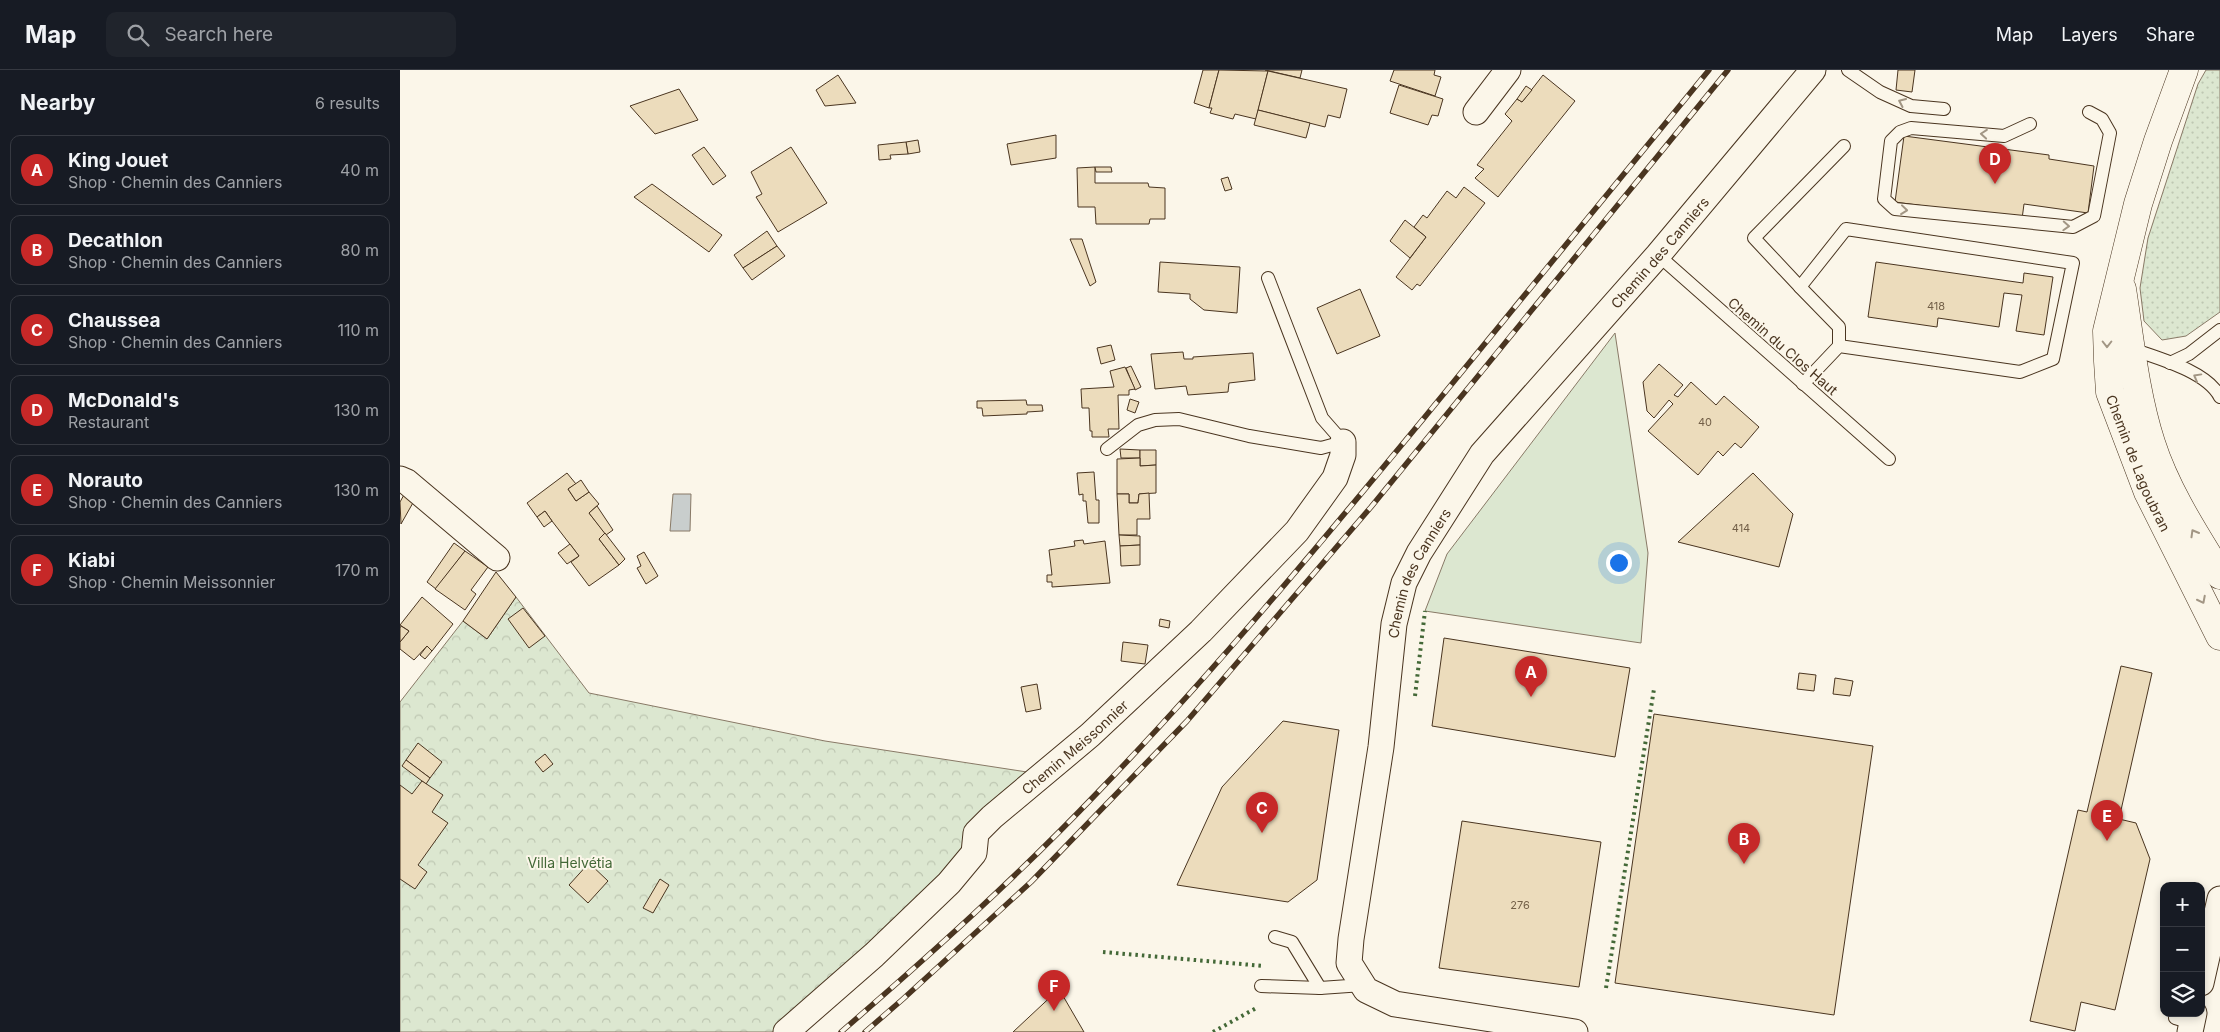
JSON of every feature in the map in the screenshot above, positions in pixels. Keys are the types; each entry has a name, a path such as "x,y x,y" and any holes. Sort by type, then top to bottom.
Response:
{"main road":[{"name":"Chemin de Lagoubran","path":"2184,70 2144,186 2107,331 2110,392 2148,492 2220,636"},
{"name":"Chemin de Lagoubran","path":"2120,279 2140,403 2151,444 2169,487 2195,536 2220,575"}],"street":[{"path":"1476,112 1508,70"},
{"name":"Chemin des Canniers","path":"1574,1032 1395,1004 1366,990 1349,963 1381,747 1394,624 1404,583 1419,553 1482,454 1658,255 1813,70"},
{"name":"Chemin Meissonnier","path":"786,1032 874,955 949,883 974,853 976,833 992,817 1090,735 1160,670 1201,631 1297,531 1335,478 1343,455 1343,442"},
{"path":"400,479 407,482 497,558"},
{"path":"2204,972 2219,907"}],"lane":[{"path":"1848,70 1880,92 1911,106 1944,109"},
{"path":"2030,124 2004,136 1911,128 1900,132 1891,141 1884,199 1895,209 2073,228 2094,216 2110,133 2102,119 2090,112"},
{"path":"1803,384 1839,346 1839,328 1754,238 1844,146"},
{"path":"1800,287 1846,229 2073,263 2053,359 2020,372 1839,346"},
{"name":"Chemin du Clos Haut","path":"1658,255 1889,459"},
{"path":"1107,449 1138,425 1155,420 1179,419 1249,436 1322,448 1343,442 1322,418 1268,278"},
{"path":"2170,363 2189,354 2220,330"},
{"path":"2132,348 2203,379 2220,397"},
{"path":"1274,937 1292,942 1320,988"},
{"path":"1261,986 1320,988 1363,985"}],"green space":[{"path":"2206,70 2220,70 2220,312 2186,336 2162,340 2144,321 2140,288 2148,238 2198,84"},
{"path":"1615,333 1648,553 1641,643 1425,611 1447,554"},
{"name":"Villa Helvétia","path":"516,597 589,693 825,741 1027,772 964,830 965,859 777,1032 400,1032 400,702 463,621 487,639"}],"shaded area":[{"path":"673,494 691,494 690,531 670,531"}],"building":[{"path":"1203,70 1219,70 1209,108 1194,103"},
{"path":"1219,70 1268,71 1256,119 1235,114 1233,119 1210,113 1212,108 1209,108"},
{"path":"1265,70 1302,70 1300,78"},
{"path":"1394,70 1435,70 1434,75 1441,77 1435,96 1390,81"},
{"path":"1898,70 1915,70 1912,92 1896,90"},
{"path":"1268,71 1347,89 1340,118 1328,115 1325,127 1258,110"},
{"path":"838,75 856,103 825,106 816,90"},
{"path":"1543,75 1575,101 1498,197 1475,178 1484,169 1477,165 1512,121 1505,114 1517,99 1522,102"},
{"path":"1399,85 1443,99 1438,116 1432,115 1428,125 1390,113"},
{"path":"1526,86 1532,90 1522,102 1517,99"},
{"path":"679,89 698,120 655,134 630,106"},
{"path":"1258,110 1310,123 1306,138 1254,125"},
{"path":"1056,135 1056,158 1011,165 1007,144"},
{"path":"1904,136 2049,155 2049,159 2094,166 2088,213 2024,204 2022,219 1895,202"},
{"path":"918,140 920,152 908,154 906,142"},
{"path":"906,142 908,154 890,155 891,159 879,160 878,145"},
{"path":"704,147 726,176 713,185 692,155"},
{"path":"791,147 827,203 778,232 756,197 762,194 751,172"},
{"path":"1095,167 1095,183 1148,183 1149,187 1165,188 1165,219 1150,219 1149,224 1096,224 1095,207 1078,207 1077,168"},
{"path":"1095,167 1111,167 1112,172 1096,172"},
{"path":"1228,177 1232,189 1225,191 1221,179"},
{"path":"652,184 722,235 709,252 634,197"},
{"path":"1464,187 1485,203 1420,286 1417,284 1412,290 1396,277 1426,237 1414,227 1423,215 1427,218 1447,191 1456,198"},
{"path":"1405,220 1426,237 1410,258 1390,241"},
{"path":"767,231 777,246 743,268 734,255"},
{"path":"1070,239 1082,239 1096,282 1090,286"},
{"path":"777,246 785,256 752,280 743,268"},
{"path":"1160,262 1240,267 1237,313 1204,310 1190,299 1190,294 1158,292"},
{"path":"1876,262 2023,283 2024,273 2053,277 2044,335 2016,331 2022,295 2004,293 1999,327 1938,318 1937,327 1868,317"},
{"path":"1360,289 1380,336 1337,354 1317,308"},
{"path":"1111,345 1115,360 1101,364 1097,348"},
{"path":"1183,352 1184,359 1253,353 1255,380 1229,383 1228,392 1188,395 1186,386 1155,389 1151,354"},
{"path":"1659,364 1683,385 1674,395 1678,397 1691,382 1716,405 1724,396 1759,427 1741,448 1735,443 1723,456 1718,451 1698,475 1648,431 1673,404 1669,400 1654,418 1647,411 1643,382"},
{"path":"1131,366 1141,387 1135,390 1126,368"},
{"path":"1125,367 1135,389 1129,390 1129,395 1118,395 1119,429 1108,429 1109,437 1092,437 1089,408 1082,408 1081,389 1114,387 1110,371"},
{"path":"1130,399 1139,402 1135,413 1127,410"},
{"path":"1026,400 1027,405 1042,405 1043,411 1027,412 1027,414 983,416 982,408 977,408 977,401"},
{"path":"1120,449 1140,450 1140,458 1121,458"},
{"path":"1140,450 1156,450 1156,465 1140,466"},
{"path":"1140,458 1140,466 1156,465 1156,493 1139,494 1138,503 1129,503 1129,494 1117,494 1117,459"},
{"path":"1094,472 1096,500 1099,500 1099,523 1088,523 1086,501 1083,501 1083,494 1079,495 1077,473"},
{"path":"567,473 576,484 568,489 576,501 589,492 599,504 589,513 605,533 599,539 619,565 589,586 571,562 579,556 545,511 537,517 527,503"},
{"path":"1753,473 1793,514 1779,567 1678,542"},
{"path":"581,480 589,492 576,501 568,489"},
{"path":"405,493 414,501 401,524 400,502"},
{"path":"1149,493 1150,519 1137,519 1137,535 1119,535 1117,494 1129,494 1129,503 1138,503 1139,494"},
{"path":"597,506 613,530 606,535 589,513"},
{"path":"545,511 552,521 544,527 537,517"},
{"path":"605,533 625,559 619,565 599,539"},
{"path":"1119,535 1140,536 1140,545 1120,546"},
{"path":"1083,540 1084,544 1105,541 1110,583 1052,587 1052,582 1047,582 1047,575 1052,575 1049,550 1075,546 1074,541"},
{"path":"454,543 465,551 436,589 427,582"},
{"path":"570,544 579,556 567,564 558,553"},
{"path":"1140,545 1140,565 1121,566 1120,546"},
{"path":"465,551 488,567 471,590 476,594 465,610 435,589"},
{"path":"644,552 658,576 646,584 637,568 641,566 637,556"},
{"path":"496,572 516,597 487,639 463,621"},
{"path":"422,597 453,624 432,651 427,646 414,660 400,649 400,642 409,631 400,625"},
{"path":"523,608 545,636 529,648 508,619"},
{"path":"1160,619 1170,621 1169,628 1159,626"},
{"path":"401,626 409,631 400,642 400,628"},
{"path":"1444,638 1630,668 1615,757 1432,726"},
{"path":"1123,642 1148,645 1145,664 1121,661"},
{"path":"427,646 432,651 425,659 420,655"},
{"path":"2121,666 2152,673 2119,819 2136,823 2150,859 2115,1010 2081,1002 2075,1031 2030,1021 2078,810 2087,812"},
{"path":"1799,673 1816,675 1814,691 1797,689"},
{"path":"1835,678 1853,681 1850,696 1833,694"},
{"path":"1037,684 1041,709 1026,712 1021,687"},
{"path":"1654,714 1873,746 1834,1015 1615,983"},
{"path":"1283,721 1339,730 1317,880 1288,902 1177,885 1222,787"},
{"path":"418,743 442,762 430,778 406,760"},
{"path":"545,754 553,764 543,772 535,762"},
{"path":"406,760 430,778 426,784 402,766"},
{"path":"422,781 443,795 432,812 448,823 418,865 427,872 415,889 400,879 400,785 412,794"},
{"path":"1462,821 1601,842 1579,987 1439,968"},
{"path":"589,863 608,881 588,903 569,885"},
{"path":"660,879 669,885 653,913 643,908"},
{"path":"1059,989 1084,1032 1013,1032"}],"railway":[{"path":"841,1032 940,945 1036,855 1183,701 1345,513 1709,70"},
{"path":"865,1032 1031,882 1187,721 1371,507 1728,70"}],"hedge":[{"path":"1415,696 1425,611"},
{"path":"1606,988 1654,689"},
{"path":"1103,952 1264,966"},
{"path":"1213,1032 1258,1007"}],"place":[{"name":"McDonald's","path":"1995,184"},
{"name":"King Jouet","path":"1531,697"},
{"name":"Chaussea","path":"1262,833"},
{"name":"Norauto","path":"2107,841"},
{"name":"Decathlon","path":"1744,864"},
{"name":"Kiabi","path":"1054,1011"}]}
